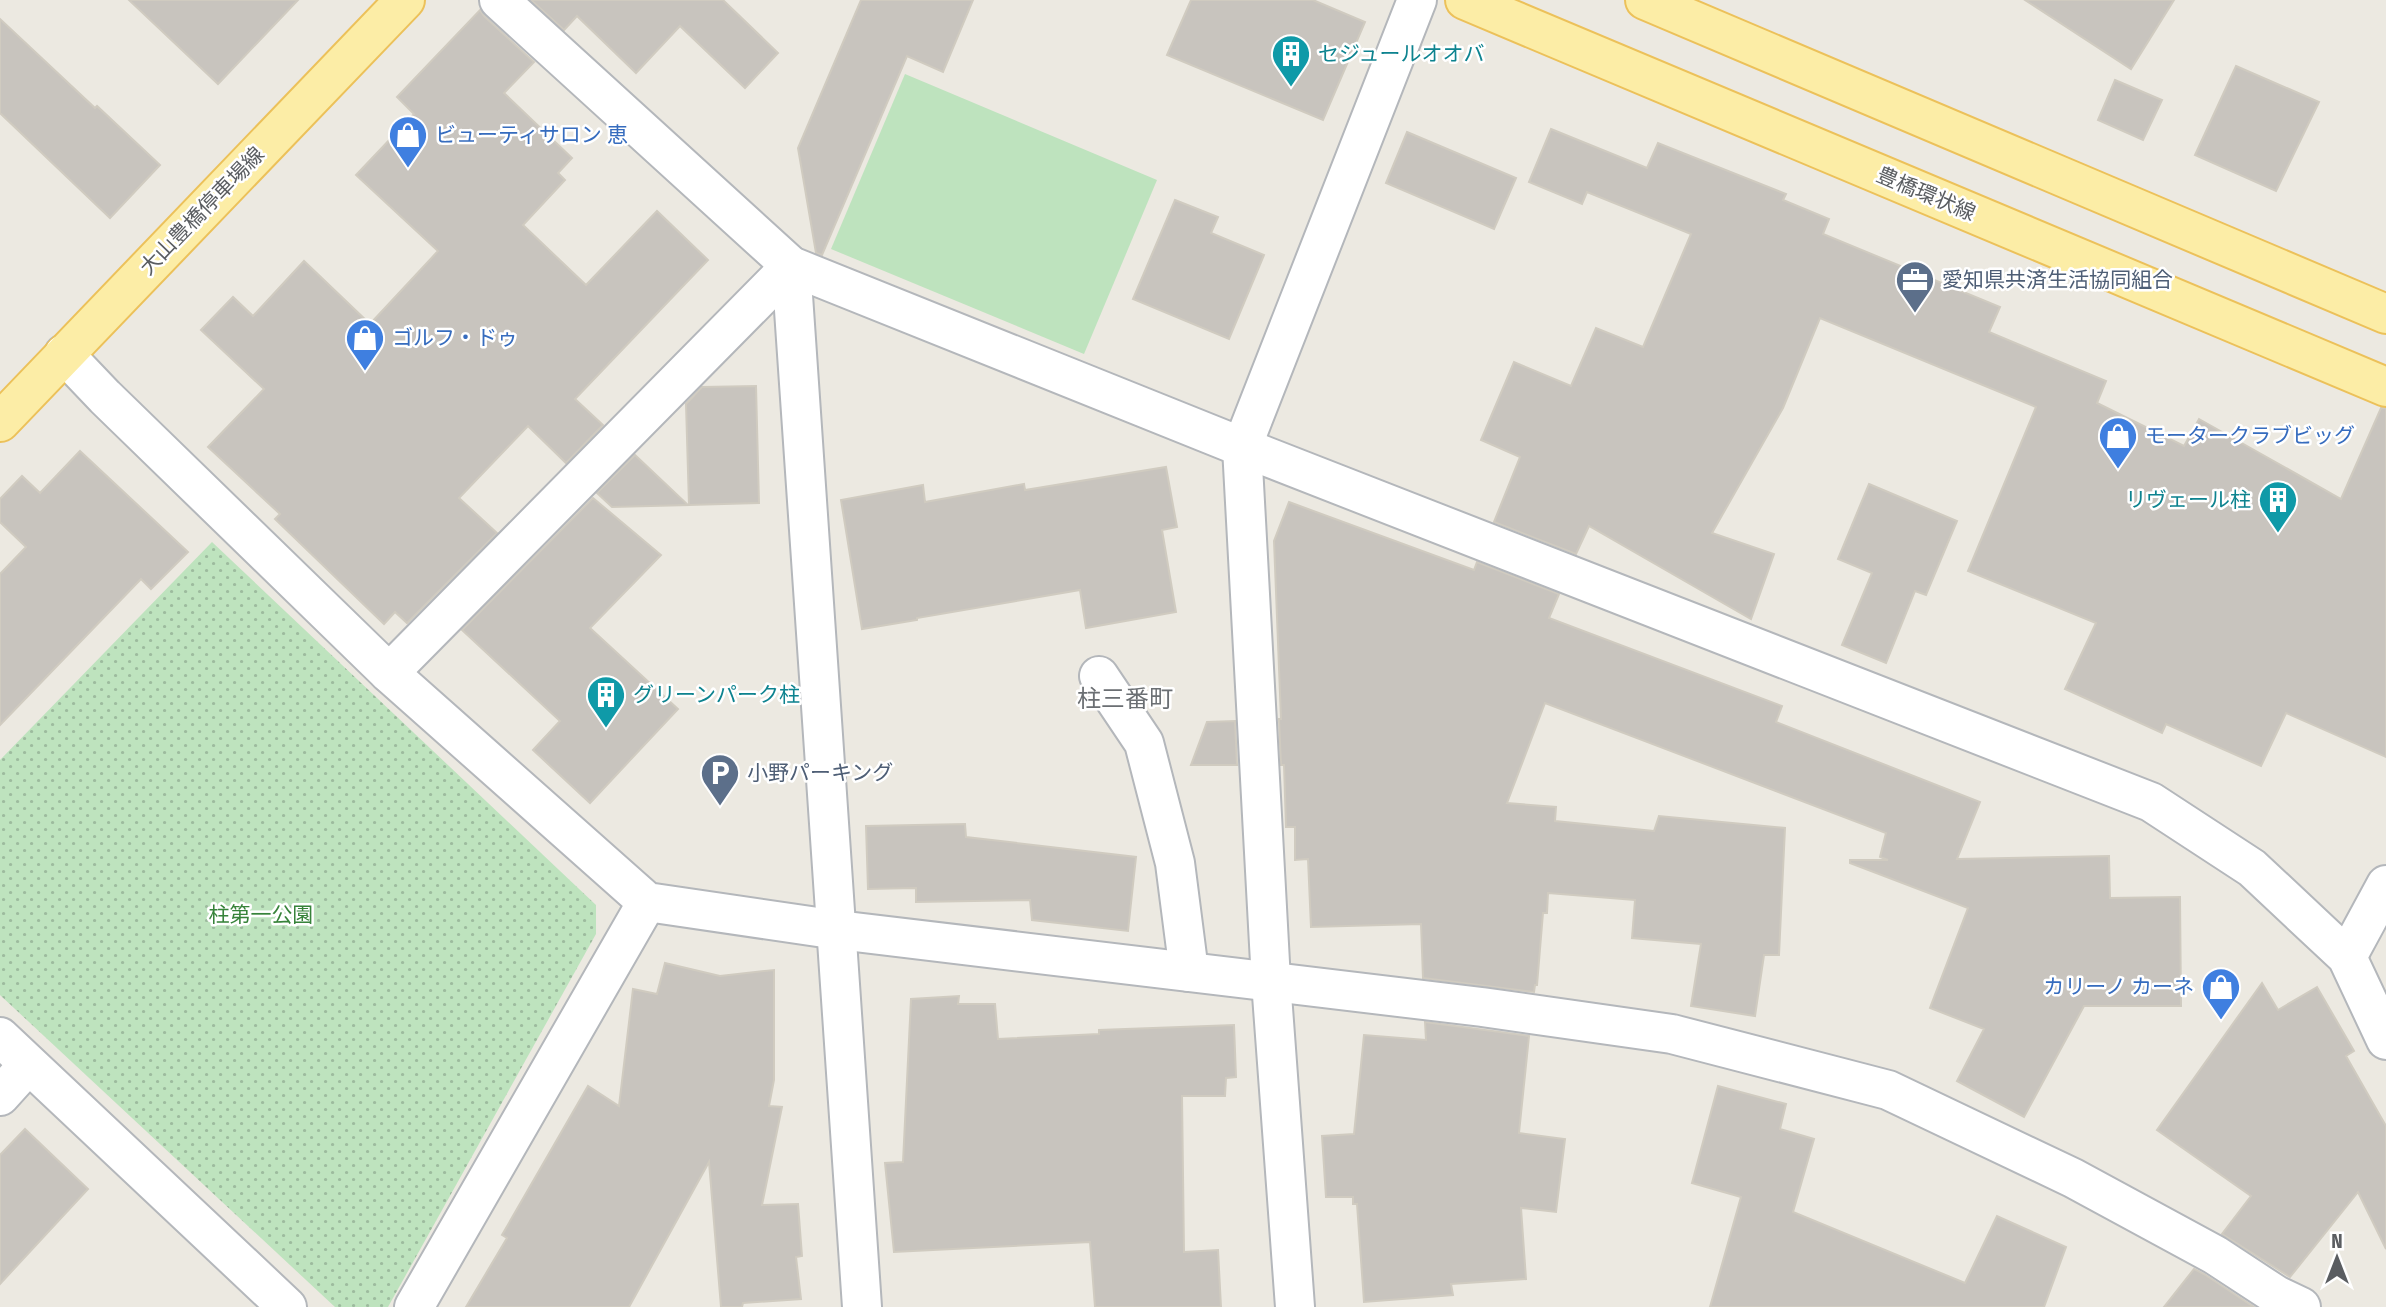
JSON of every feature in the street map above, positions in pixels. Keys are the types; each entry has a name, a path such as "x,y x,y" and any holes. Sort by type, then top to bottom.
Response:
{"main road":[{"name":"大山豊橋停車場線","path":"0,422 405,0"},
{"name":"豊橋環状線","path":"1465,0 2386,387"},
{"path":"1645,0 2386,314"}],"street":[{"path":"499,0 791,267 1242,447 2151,802 2252,868 2347,957 2386,1040"},
{"path":"1295,1307 1271,981 1242,447 1418,0"},
{"path":"389,674 791,267"},
{"path":"791,267 862,1307"},
{"path":"64,354 389,674 647,902 838,930 1482,1007 1672,1034 1888,1090 2073,1178 2214,1255 2301,1307"},
{"path":"1099,676 1144,743 1175,863 1189,972"},
{"path":"2347,957 2386,885"},
{"path":"414,1307 647,902"},
{"path":"0,1037 286,1307"},
{"path":"0,1096 28,1065"}],"green space":[{"path":"905,74 1157,180 1084,354 831,249"},
{"name":"柱第一公園","path":"212,542 596,905 596,934 388,1307 335,1307 0,995 0,760"}],"building":[{"path":"129,0 298,0 218,84"},
{"path":"531,0 723,0 778,53 745,88 680,26 636,73 577,16 564,30"},
{"path":"861,0 973,0 943,72 907,56 822,255 816,253 798,148"},
{"name":"セジュールオオバ","path":"1191,0 1313,0 1365,22 1323,120 1167,55"},
{"path":"2025,0 2174,0 2131,69"},
{"path":"480,10 534,62 504,93 572,158 558,173 565,180 523,225 586,285 657,211 708,260 575,399 603,425 566,463 528,426 459,498 497,533 407,623 395,612 384,624 275,519 280,514 208,447 264,389 201,330 233,297 253,316 304,261 370,324 438,251 356,175 414,114 397,97"},
{"path":"0,19 160,165 110,218 0,113"},
{"path":"2236,66 2319,102 2276,191 2195,155"},
{"path":"2115,80 2162,100 2143,140 2098,120"},
{"path":"1551,129 1647,168 1658,143 1786,194 1783,200 1829,219 1823,234 2000,307 1989,332 2106,381 2097,403 2184,446 2199,419 2341,499 2381,408 2386,408 2386,757 2286,713 2261,766 2166,724 2162,733 2065,689 2096,623 1968,571 2036,407 1820,318 1783,408 1712,533 1774,554 1751,619 1589,526 1576,554 1494,522 1520,457 1481,440 1514,362 1571,386 1596,328 1643,347 1691,234 1587,192 1582,204 1529,182"},
{"path":"1407,132 1516,178 1494,229 1386,183"},
{"path":"1175,200 1218,217 1211,233 1264,255 1229,339 1133,299"},
{"path":"756,386 759,503 689,505 686,404 702,387"},
{"path":"80,451 188,552 151,589 141,579 0,725 0,574 26,547 0,522 0,499 22,476 40,493"},
{"path":"635,455 688,505 612,507 597,493"},
{"path":"1166,467 1177,527 1162,530 1176,612 1086,628 1080,590 862,629 841,500 923,485 925,502 1024,484 1025,490"},
{"path":"1869,484 1957,521 1926,595 1915,591 1886,663 1842,645 1872,573 1838,559"},
{"path":"593,498 661,555 590,628 678,709 590,803 533,750 560,721 462,630"},
{"path":"1289,502 1474,570 1477,562 1559,594 1549,618 1782,706 1776,722 1980,802 1957,859 2109,856 2110,898 2180,897 2181,1006 2084,1006 2024,1117 1957,1081 1984,1029 1930,1008 1968,908 1850,863 1850,860 1888,860 1880,857 1886,833 1545,703 1507,803 1556,807 1555,821 1654,831 1659,816 1785,828 1779,955 1764,955 1755,1016 1691,1006 1701,944 1632,938 1635,900 1548,893 1547,913 1543,913 1537,985 1534,992 1423,978 1421,924 1311,927 1308,859 1295,860 1295,827 1286,827 1284,765 1281,765 1274,541"},
{"path":"1235,721 1237,765 1191,765 1207,722"},
{"path":"965,824 966,837 1136,857 1128,931 1032,920 1030,900 916,902 916,888 868,889 866,826"},
{"path":"665,963 720,976 774,970 774,1080 769,1106 782,1107 762,1205 798,1204 802,1256 796,1257 801,1299 721,1307 709,1162 629,1307 466,1307 507,1238 502,1235 588,1086 619,1106 633,989 657,994"},
{"path":"2262,983 2278,1010 2317,987 2354,1051 2346,1056 2386,1126 2386,1249 2358,1192 2290,1277 2222,1234 2251,1196 2157,1130"},
{"path":"959,996 958,1004 995,1004 998,1039 1099,1034 1099,1030 1234,1025 1236,1077 1226,1078 1225,1096 1182,1096 1184,1252 1218,1250 1221,1307 1095,1307 1090,1242 894,1252 885,1163 903,1162 911,999"},
{"path":"1425,1022 1529,1036 1519,1133 1565,1139 1556,1212 1521,1208 1526,1279 1451,1284 1453,1295 1364,1302 1357,1204 1353,1204 1353,1197 1326,1197 1322,1136 1354,1134 1364,1035 1426,1040"},
{"path":"1718,1086 1786,1104 1780,1129 1814,1139 1793,1212 1965,1283 1997,1216 2066,1247 2044,1307 1710,1307 1741,1197 1692,1183"},
{"path":"25,1129 88,1189 0,1284 0,1155"},
{"path":"2194,1269 2204,1274 2254,1307 2164,1307"}],"place":[{"name":"セジュールオオバ","path":"1291,88"},
{"name":"ビューティサロン 恵","path":"408,169"},
{"name":"愛知県共済生活協同組合","path":"1915,314"},
{"name":"ゴルフ・ドゥ","path":"365,372"},
{"name":"モータークラブビッグ","path":"2118,470"},
{"name":"リヴェール柱","path":"2278,534"},
{"name":"グリーンパーク柱","path":"606,729"},
{"name":"小野パーキング","path":"720,807"},
{"name":"カリーノ カーネ","path":"2221,1021"}],"district":[{"name":"柱三番町","path":"1125,699"}]}
